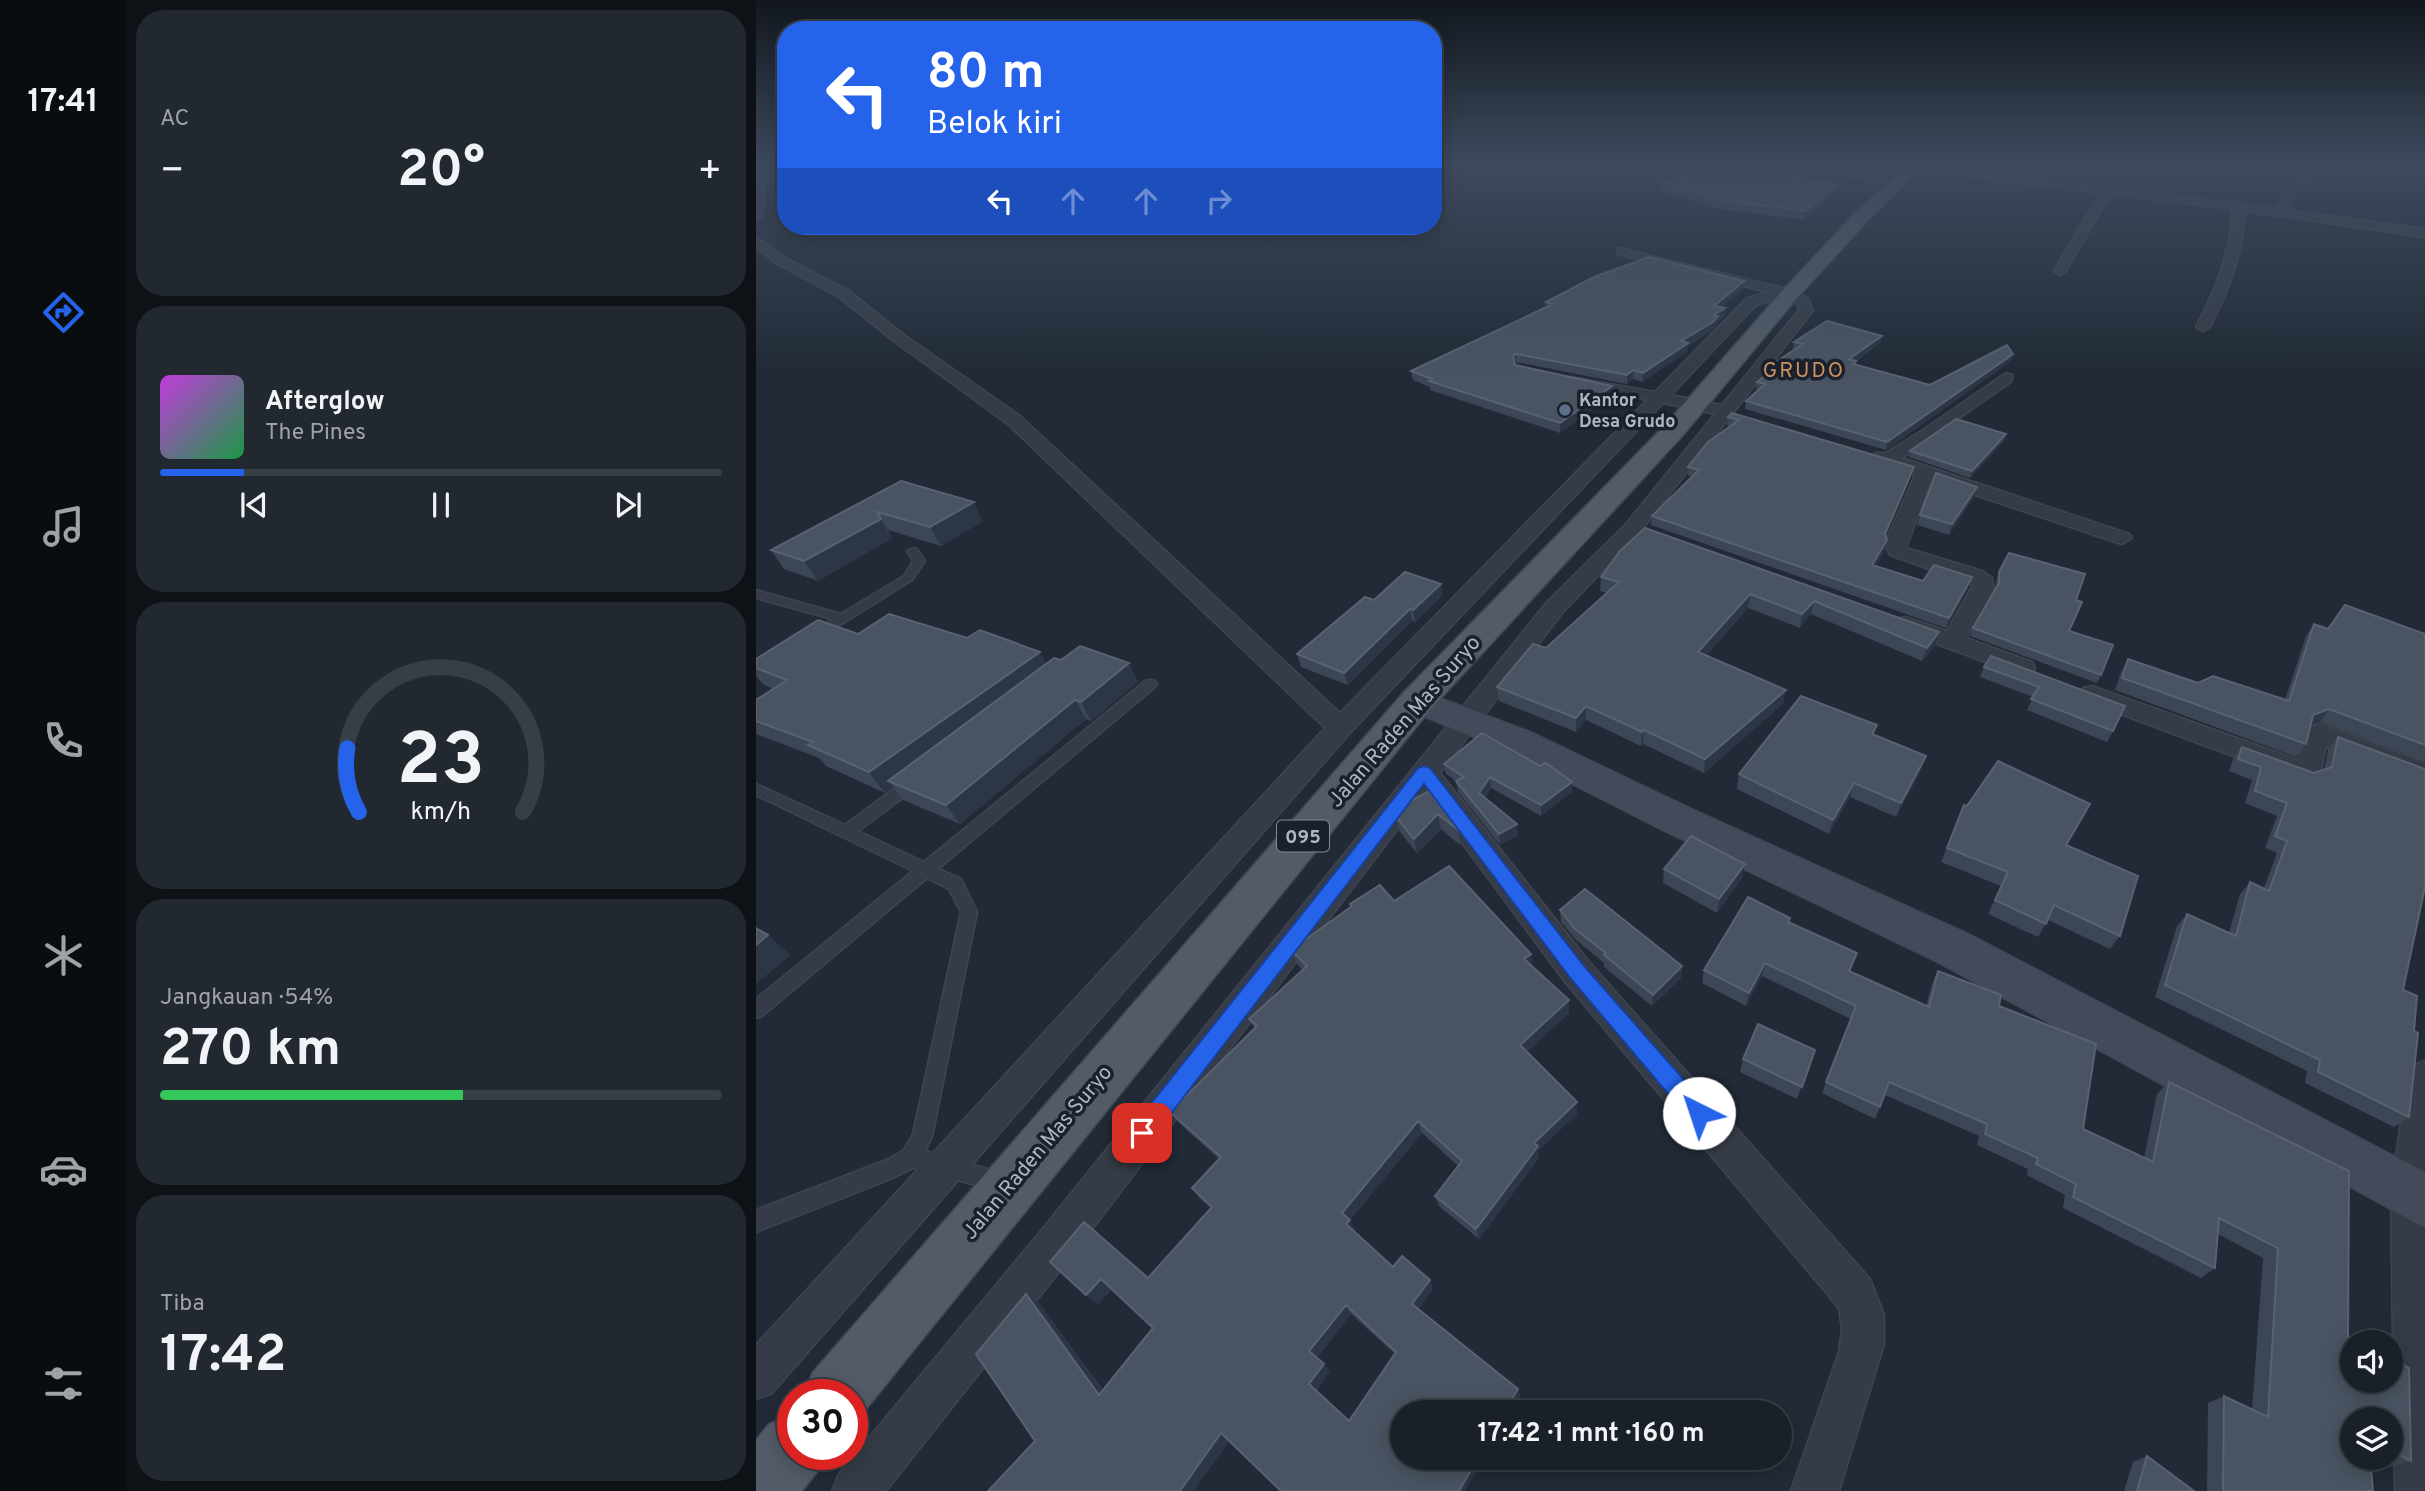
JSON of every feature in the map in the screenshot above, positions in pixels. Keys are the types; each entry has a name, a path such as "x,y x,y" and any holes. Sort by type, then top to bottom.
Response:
{"main road":[{"name":"Jalan Raden Mas Suryo","path":"849,1379 1417,701 1705,408 1790,294 1844,236"},
{"path":"758,1491 777,1468"}],"street":[{"path":"2060,271 2080,236"},
{"path":"2203,327 2229,277 2238,236"},
{"path":"756,241 780,260 844,294 899,338 947,369 1014,420 1340,728"},
{"path":"1622,251 1790,294"},
{"path":"1562,377 1705,408"},
{"path":"1888,459 1929,434 2006,377"},
{"path":"756,1377 1340,728 1705,408"},
{"path":"856,1491 1059,1240 1555,607 1645,532 1705,408"},
{"path":"1861,452 2122,538"},
{"path":"1925,473 1895,544 1897,551 1974,576 1984,583 1983,590 1952,642"},
{"path":"1883,616 2044,676"},
{"path":"2070,686 2305,773 2309,772 2315,734 2319,733 2425,773"},
{"path":"1417,701 1465,719 1953,948 2417,1197"},
{"path":"1424,772 1578,973 1855,1294 1863,1310 1865,1330 1861,1352 1815,1491"},
{"path":"2419,1491 2417,1197 2425,1078"}],"lane":[{"path":"809,638 908,578 919,561 913,551"},
{"path":"756,594 841,618"},
{"path":"756,1010 1150,684"},
{"path":"845,833 923,775"},
{"path":"756,789 955,884 969,912 922,1137 911,1157 895,1167 756,1221"},
{"path":"911,1157 943,1168 1010,1184"}],"building":[{"path":"1649,257 1744,281 1714,306 1725,308 1714,315 1718,316 1713,322 1681,341 1688,343 1643,373 1633,370 1627,375 1516,354 1513,356 1515,365 1612,386 1560,423 1429,381 1432,379 1411,371 1553,304 1546,302 1594,277"},
{"path":"1827,321 1882,336 1849,359 1856,361 1853,364 1930,385 2007,345 2013,354 1887,442 1746,401 1765,384 1757,382 1774,369 1768,367 1803,344 1794,342"},
{"path":"1732,413 1914,467 1885,534 1887,540 1872,565 1923,581 1934,565 1972,577 1949,618 1652,516 1699,470 1688,467 1708,442 1739,420 1728,417"},
{"path":"1956,419 2006,434 1972,471 1910,451"},
{"path":"1936,473 1977,487 1952,524 1920,515"},
{"path":"901,481 974,502 930,527 877,512 881,519 804,561 771,550"},
{"path":"1645,528 1939,632 1927,648 1814,601 1802,614 1750,594 1698,652 1786,690 1705,759 1586,706 1576,718 1497,687 1533,644 1546,648 1619,582 1601,577 1620,551"},
{"path":"2009,553 2085,574 2076,600 2082,602 2069,631 2113,645 2101,675 1973,628 1999,583 1999,572"},
{"path":"1405,572 1441,584 1413,610 1410,609 1344,673 1297,654 1365,597 1374,600"},
{"path":"2345,605 2425,634 2425,745 2329,709 2313,715 2306,744 2122,678 2128,659 2198,683 2213,676 2289,701 2314,624 2328,629"},
{"path":"889,614 967,638 980,630 1040,652 869,772 808,745 813,742 756,721 756,700 787,680 756,668 756,659 818,620 858,634"},
{"path":"1080,646 1129,663 1081,702 1075,700 946,805 888,781 1054,658 1061,660"},
{"path":"1991,656 2125,706 2113,731 2031,699 2039,687 1984,667"},
{"path":"1801,696 1877,725 1872,734 1926,756 1901,803 1854,783 1833,820 1739,774"},
{"path":"1482,733 1540,766 1545,763 1549,765 1572,782 1541,805 1490,777 1479,793 1517,824 1499,834 1456,781 1464,777 1444,764"},
{"path":"2338,737 2425,769 2425,887 2403,990 2417,996 2414,1031 2418,1033 2409,1117 2318,1072 2320,1060 2165,985 2187,914 2236,936 2250,882 2269,891 2287,841 2275,836 2287,803 2255,791 2261,767 2238,759 2242,747 2314,773 2332,767"},
{"path":"1998,761 2090,804 2066,845 2138,876 2120,936 2054,905 2046,924 1995,900 2008,872 1947,848 1964,805 1967,806"},
{"path":"1429,791 1458,830 1438,814 1414,839 1396,817 1407,803"},
{"path":"1691,836 1745,864 1719,899 1664,869"},
{"path":"1449,866 1531,954 1524,959 1569,1000 1520,1045 1577,1102 1534,1143 1538,1146 1476,1229 1435,1196 1462,1161 1418,1121 1342,1213 1350,1220 1346,1224 1393,1267 1402,1256 1430,1280 1412,1304 1518,1389 1511,1400 1390,1400 1390,1470 1471,1470 1459,1491 1281,1491 1221,1433 1180,1491 988,1491 1035,1441 976,1354 1026,1294 1099,1395 1153,1328 1101,1279 1086,1295 1050,1262 1084,1222 1148,1278 1212,1207 1192,1188 1221,1157 1170,1112 1257,1026 1249,1019 1307,966 1292,951 1294,948 1352,906 1350,904 1380,885 1394,901","holes":["1346,1305 1396,1352 1349,1421 1309,1384 1324,1364 1309,1351"]},
{"path":"1585,889 1682,966 1653,995 1574,928 1560,910"},
{"path":"1748,897 1790,918 1788,922 1857,953 1849,971 1929,1007 1938,971 2001,995 1999,1006 2096,1044 2083,1129 2153,1162 2169,1082 2349,1171 2348,1330 2340,1330 2340,1393 2403,1393 2403,1365 2409,1368 2411,1461 2403,1457 2403,1407 2340,1407 2340,1470 2371,1470 2373,1491 2223,1491 2224,1396 2268,1417 2278,1248 2219,1218 2215,1268 2073,1197 2076,1184 2036,1164 2038,1158 1985,1134 1987,1124 1889,1082 1880,1107 1826,1082 1856,1006 1765,963 1749,993 1704,970"},
{"path":"756,928 768,935 756,945"},
{"path":"1758,1024 1815,1050 1802,1087 1743,1059"},
{"path":"2147,1456 2194,1491 2137,1491"}],"place":[{"name":"Kantor Desa Grudo","path":"1565,410"}],"district":[{"name":"GRUDO","path":"1804,370"}],"route":[{"path":"1142,1133 1424,772 1578,973 1699,1113"}]}
